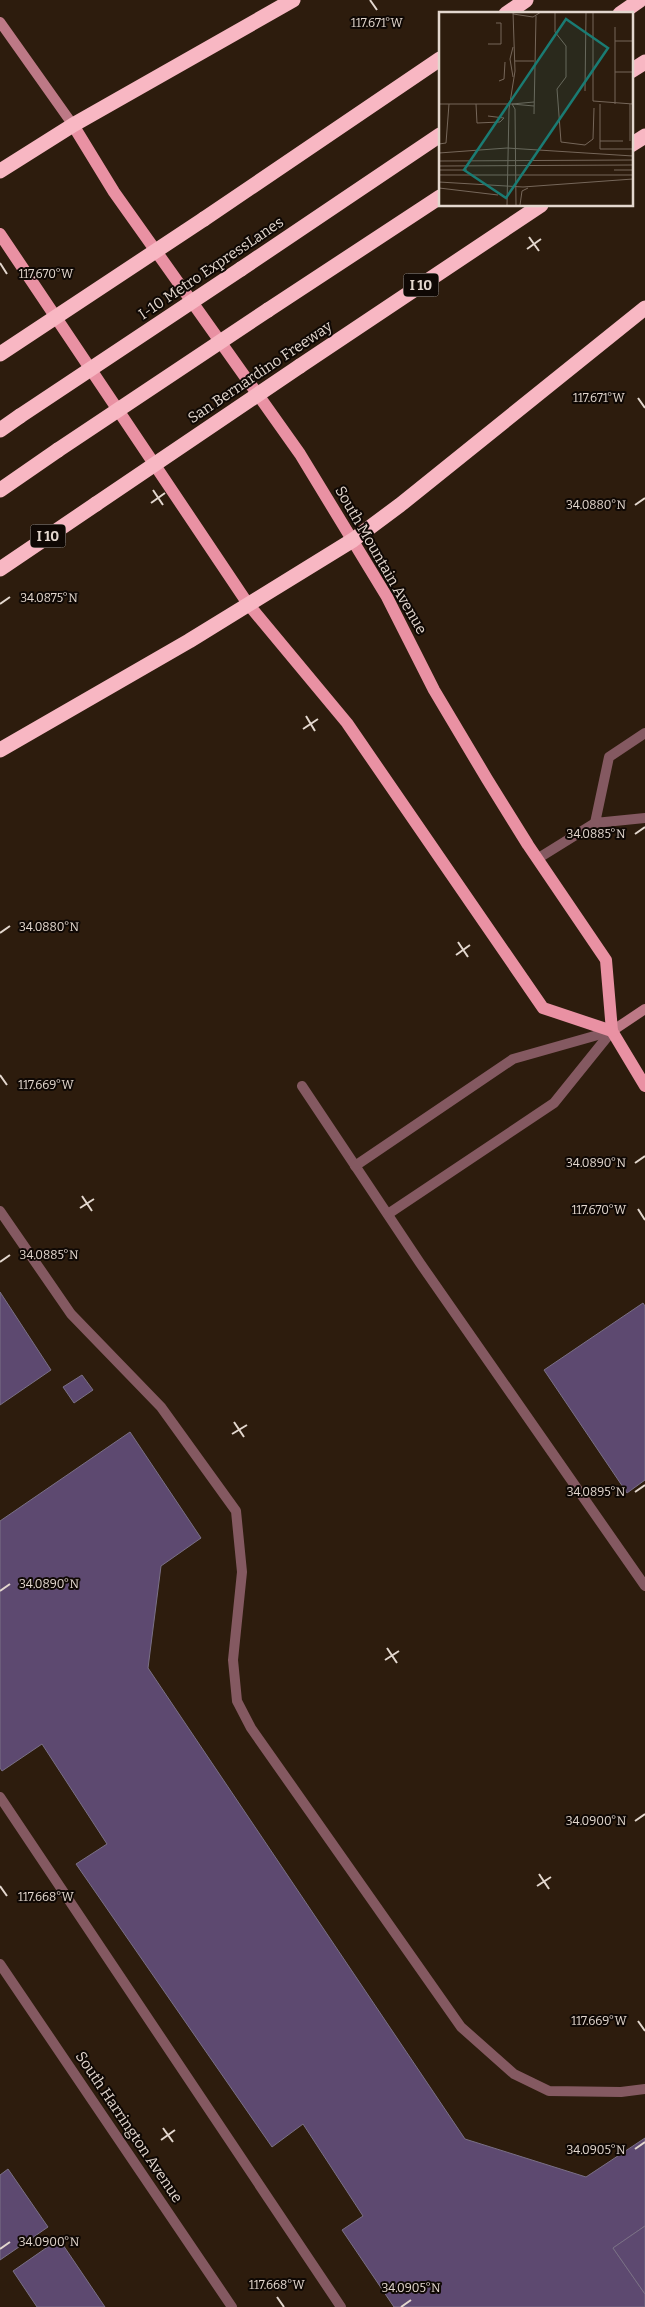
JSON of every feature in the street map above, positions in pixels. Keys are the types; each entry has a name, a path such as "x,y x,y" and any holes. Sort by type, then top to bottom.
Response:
{"highway":[{"path":"0,171 73,125 293,0"},
{"path":"509,12 526,0"},
{"path":"623,12 640,0"},
{"path":"0,354 439,60"},
{"path":"632,70 645,62"},
{"name":"I-10 Metro ExpressLanes","path":"0,430 439,136"},
{"path":"632,144 645,136"},
{"path":"0,490 439,198"},
{"name":"San Bernardino Freeway","path":"0,569 540,206"},
{"path":"0,750 353,540 400,505 645,308"}],"main road":[{"path":"0,22 73,125"},
{"name":"South Mountain Avenue","path":"73,125 114,192 300,454 387,597 434,690 537,860 606,960 612,1031 645,1086"},
{"path":"0,234 248,604 347,723 543,1008 612,1031 645,1009"}],"street":[{"path":"595,823 609,757 645,733"},
{"path":"537,860 595,823 645,818"},
{"path":"355,1166 513,1059 612,1031"},
{"path":"388,1214 554,1103 612,1031"},
{"path":"302,1086 355,1166 645,1586"},
{"path":"0,1211 71,1314 161,1407 236,1511 242,1572 233,1660 237,1701 251,1728 461,2027 514,2074 549,2091 621,2092 645,2089"},
{"path":"0,1797 341,2307"},
{"name":"South Harrington Avenue","path":"0,1964 232,2307"}],"building":[{"path":"0,1292 51,1370 0,1405"},
{"path":"643,1303 645,1306 645,1480 627,1493 544,1370"},
{"path":"82,1375 93,1390 74,1403 63,1387"},
{"path":"130,1432 201,1538 161,1566 148,1668 465,2139 586,2177 645,2138 645,2226 613,2248 645,2294 645,2307 394,2307 342,2230 363,2216 303,2124 272,2147 76,1864 107,1844 42,1744 2,1771 0,1768 0,1521"},
{"path":"8,2169 48,2227 0,2260 0,2175"},
{"path":"645,2226 645,2294 613,2248"},
{"path":"59,2239 105,2307 37,2307 13,2271"}]}
